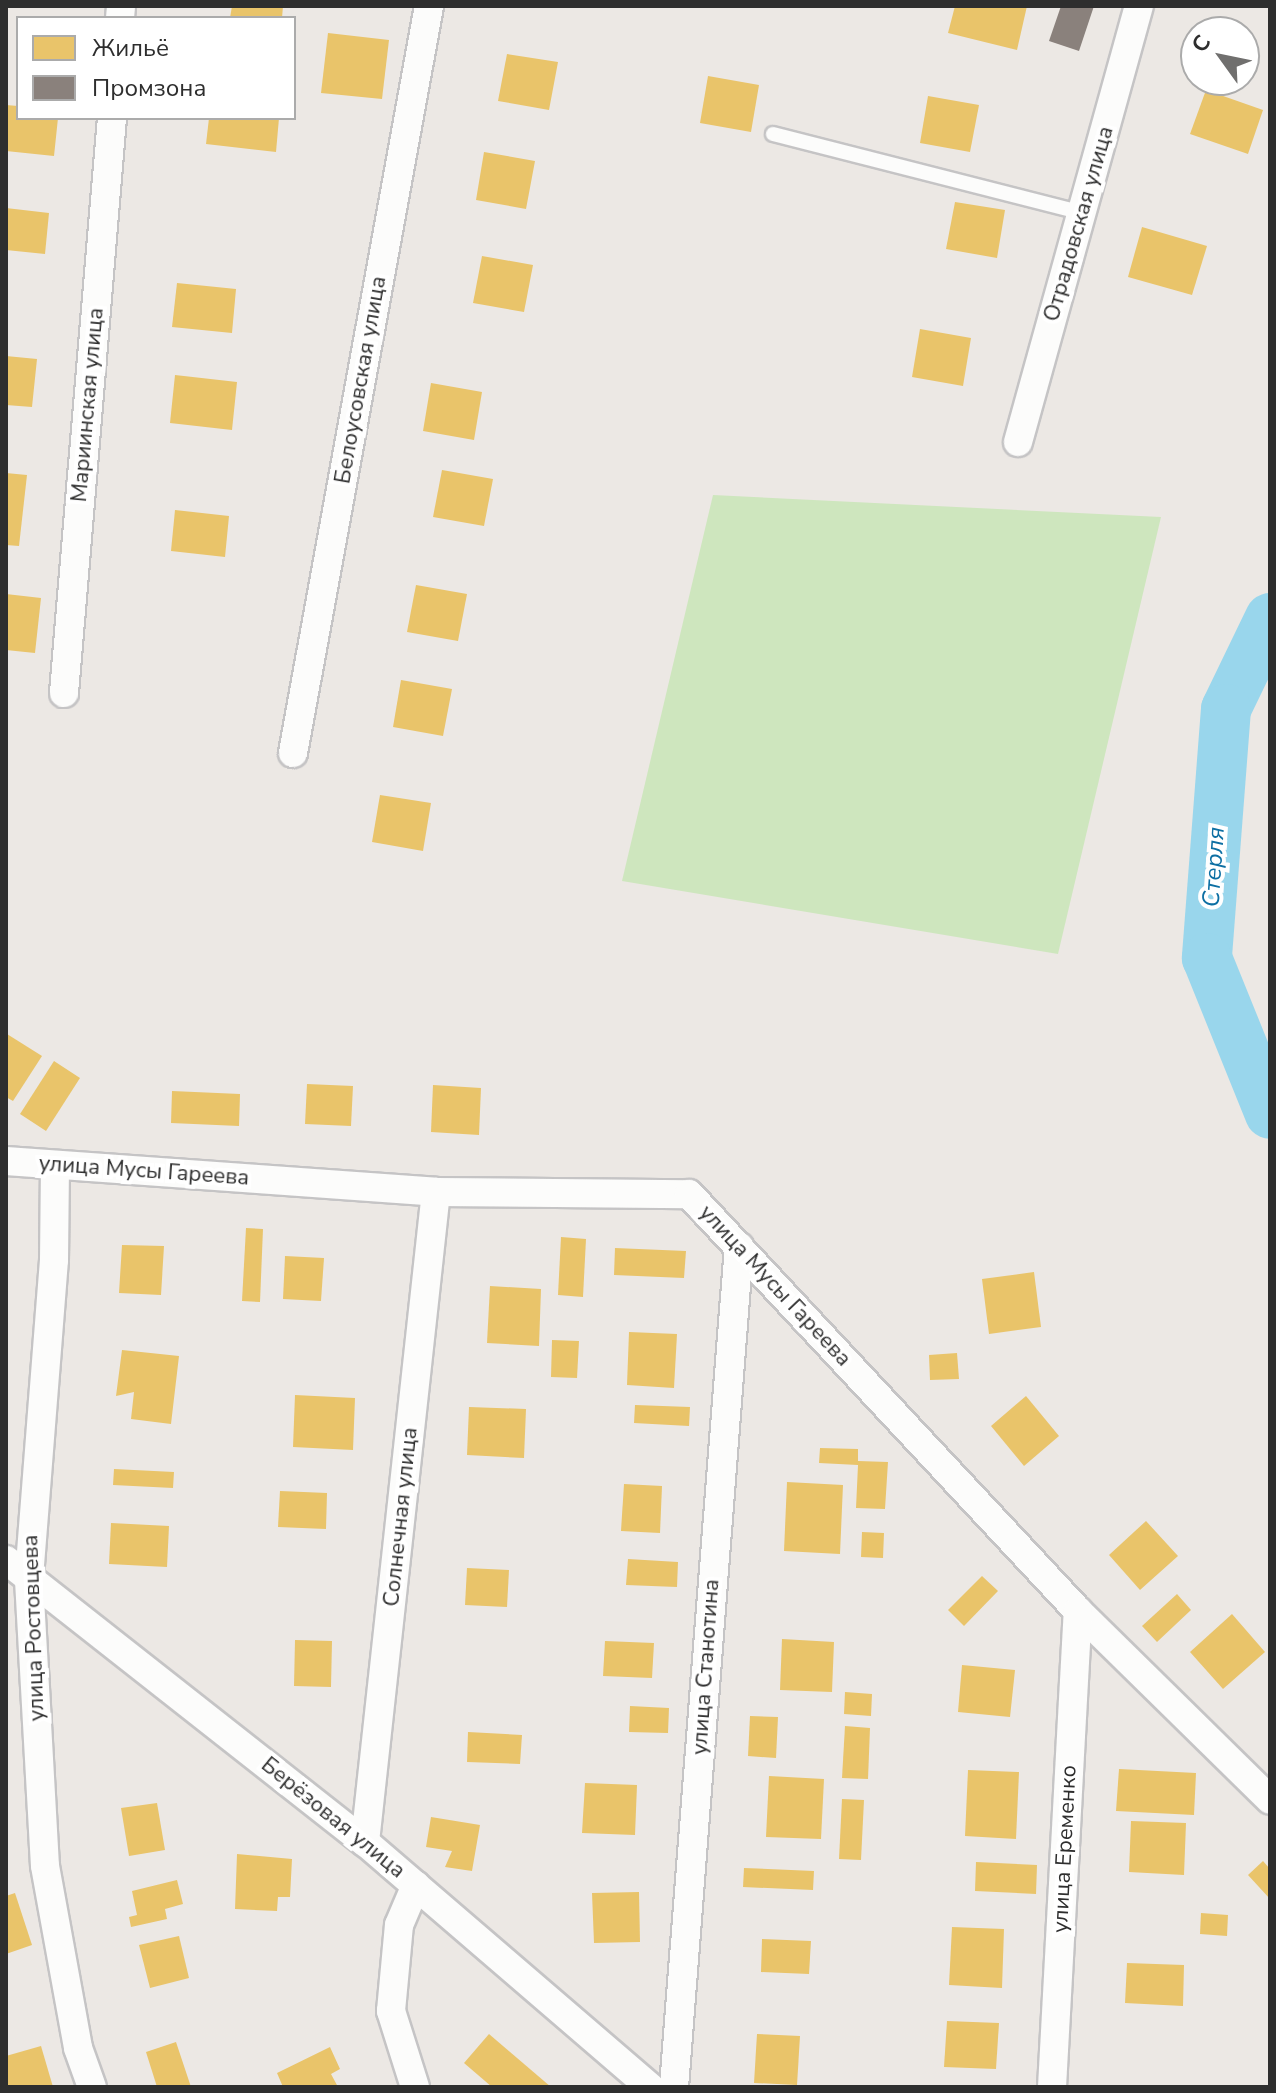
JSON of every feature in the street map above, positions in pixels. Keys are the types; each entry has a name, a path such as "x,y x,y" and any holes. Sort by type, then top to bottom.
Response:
{"street":[{"name":"Белоусовская улица","path":"293,753 429,6"},
{"name":"Отрадовская улица","path":"1018,442 1139,6"},
{"name":"Мариинская улица","path":"64,693 112,120"},
{"name":"улица Мусы Гареева","path":"6,1161 436,1192 689,1194 1078,1611 1270,1800"},
{"name":"улица Ростовцева","path":"55,1165 54,1260 29,1580 45,1866 78,2048 92,2087"},
{"name":"Солнечная улица","path":"365,1842 436,1192"},
{"name":"улица Станотина","path":"674,2087 739,1247"},
{"name":"Берёзовая улица","path":"6,1560 365,1842 650,2087"},
{"name":"улица Еременко","path":"1052,2087 1078,1611"},
{"path":"415,2087 391,2011 399,1925 416,1885"}],"lane":[{"path":"773,134 1082,213"}],"green space":[{"path":"713,495 1161,517 1058,954 622,881"}],"building: Жильё":[{"path":"232,6 283,6 282,16 230,16"},
{"path":"955,6 1027,6 1017,50 948,33"},
{"path":"328,33 389,40 382,99 321,93"},
{"path":"507,54 558,62 549,110 498,101"},
{"path":"708,76 759,85 751,132 700,123"},
{"path":"928,96 979,105 970,152 920,143"},
{"path":"1204,96 1223,96 1263,110 1248,154 1190,134"},
{"path":"6,105 16,106 16,120 58,120 54,156 6,151"},
{"path":"209,120 279,120 276,152 206,144"},
{"path":"484,152 535,161 526,209 476,200"},
{"path":"955,202 1005,210 997,258 946,249"},
{"path":"6,208 49,213 45,254 6,250"},
{"path":"1142,227 1207,246 1192,295 1128,277"},
{"path":"482,256 533,265 524,312 473,303"},
{"path":"177,283 236,289 232,333 172,327"},
{"path":"920,329 971,338 963,386 912,377"},
{"path":"6,356 37,359 32,407 6,405"},
{"path":"175,375 237,382 232,430 170,423"},
{"path":"431,383 482,392 474,440 423,431"},
{"path":"442,470 493,479 484,526 433,517"},
{"path":"6,473 27,475 19,546 6,545"},
{"path":"175,510 229,516 225,557 171,551"},
{"path":"416,585 467,594 458,641 407,632"},
{"path":"6,594 41,598 35,653 6,650"},
{"path":"401,680 452,689 443,736 393,727"},
{"path":"380,795 431,803 423,851 372,842"},
{"path":"7,1034 42,1056 13,1101 6,1097"},
{"path":"54,1061 80,1078 46,1131 20,1114"},
{"path":"307,1084 353,1086 351,1126 305,1124"},
{"path":"433,1085 481,1088 479,1135 431,1132"},
{"path":"172,1091 240,1094 239,1126 171,1123"},
{"path":"246,1228 263,1229 260,1302 242,1301"},
{"path":"561,1237 586,1239 583,1297 558,1295"},
{"path":"122,1245 164,1246 161,1295 119,1293"},
{"path":"615,1248 686,1251 684,1278 614,1275"},
{"path":"285,1256 324,1258 321,1301 283,1299"},
{"path":"1034,1272 1041,1327 989,1334 982,1279"},
{"path":"490,1286 541,1289 539,1346 487,1343"},
{"path":"629,1332 677,1334 674,1388 627,1385"},
{"path":"552,1340 579,1341 577,1378 551,1377"},
{"path":"122,1350 179,1356 171,1424 131,1419 134,1392 116,1396"},
{"path":"957,1353 959,1379 930,1380 929,1355"},
{"path":"295,1395 355,1398 353,1450 293,1447"},
{"path":"1026,1396 1059,1436 1024,1466 991,1426"},
{"path":"635,1405 690,1407 689,1426 634,1423"},
{"path":"469,1407 526,1409 524,1458 467,1455"},
{"path":"820,1448 858,1449 858,1461 888,1462 885,1509 856,1508 858,1465 819,1463"},
{"path":"114,1469 174,1472 173,1488 113,1485"},
{"path":"787,1482 843,1485 840,1554 784,1551"},
{"path":"624,1484 662,1486 660,1533 621,1531"},
{"path":"280,1491 327,1493 326,1529 278,1527"},
{"path":"1146,1521 1178,1556 1140,1590 1109,1555"},
{"path":"111,1523 169,1526 167,1567 109,1564"},
{"path":"862,1532 884,1533 883,1558 861,1557"},
{"path":"628,1559 678,1562 677,1587 626,1585"},
{"path":"467,1568 509,1570 507,1607 465,1605"},
{"path":"982,1576 998,1591 964,1626 948,1610"},
{"path":"1177,1594 1191,1610 1157,1642 1142,1626"},
{"path":"1232,1614 1265,1652 1223,1689 1190,1652"},
{"path":"782,1639 834,1642 832,1692 780,1690"},
{"path":"295,1640 332,1641 331,1687 294,1686"},
{"path":"605,1641 654,1643 652,1678 603,1676"},
{"path":"962,1665 1015,1670 1010,1717 958,1712"},
{"path":"845,1692 872,1694 871,1716 844,1714"},
{"path":"630,1706 669,1708 668,1733 629,1732"},
{"path":"750,1716 778,1717 776,1758 748,1756"},
{"path":"845,1726 870,1728 868,1779 842,1778"},
{"path":"468,1732 522,1735 520,1764 467,1762"},
{"path":"1119,1769 1196,1773 1194,1815 1116,1811"},
{"path":"968,1770 1019,1772 1016,1839 965,1836"},
{"path":"769,1776 824,1779 821,1839 766,1837"},
{"path":"585,1783 637,1785 635,1835 582,1833"},
{"path":"842,1799 864,1800 861,1860 839,1859"},
{"path":"157,1803 165,1850 129,1856 121,1808"},
{"path":"431,1817 480,1825 472,1871 445,1867 452,1851 426,1847"},
{"path":"1131,1821 1186,1823 1184,1875 1129,1872"},
{"path":"237,1854 292,1859 290,1897 278,1897 277,1911 235,1909"},
{"path":"1263,1861 1270,1869 1270,1899 1248,1875"},
{"path":"976,1862 1037,1865 1036,1894 975,1891"},
{"path":"744,1868 814,1871 813,1890 743,1887"},
{"path":"177,1880 183,1904 165,1909 167,1919 131,1927 129,1917 137,1915 132,1891"},
{"path":"639,1892 640,1942 594,1943 592,1893"},
{"path":"15,1893 32,1945 6,1954 6,1896"},
{"path":"1201,1913 1228,1915 1227,1936 1200,1934"},
{"path":"952,1927 1004,1929 1002,1988 949,1985"},
{"path":"179,1936 189,1978 150,1988 139,1945"},
{"path":"762,1939 811,1941 809,1974 761,1972"},
{"path":"1127,1963 1184,1965 1183,2006 1125,2003"},
{"path":"947,2021 999,2023 996,2069 944,2067"},
{"path":"489,2034 551,2087 492,2087 464,2063"},
{"path":"757,2034 800,2036 797,2085 754,2083"},
{"path":"176,2042 191,2087 157,2087 146,2052"},
{"path":"41,2046 53,2087 6,2087 6,2056"},
{"path":"330,2047 340,2069 331,2074 338,2087 283,2087 277,2073"}],"building: Промзона":[{"path":"1061,6 1094,6 1079,51 1049,41"}],"waterway":[{"name":"Стерля","path":"1270,618 1226,709 1207,958 1270,1114"}]}
